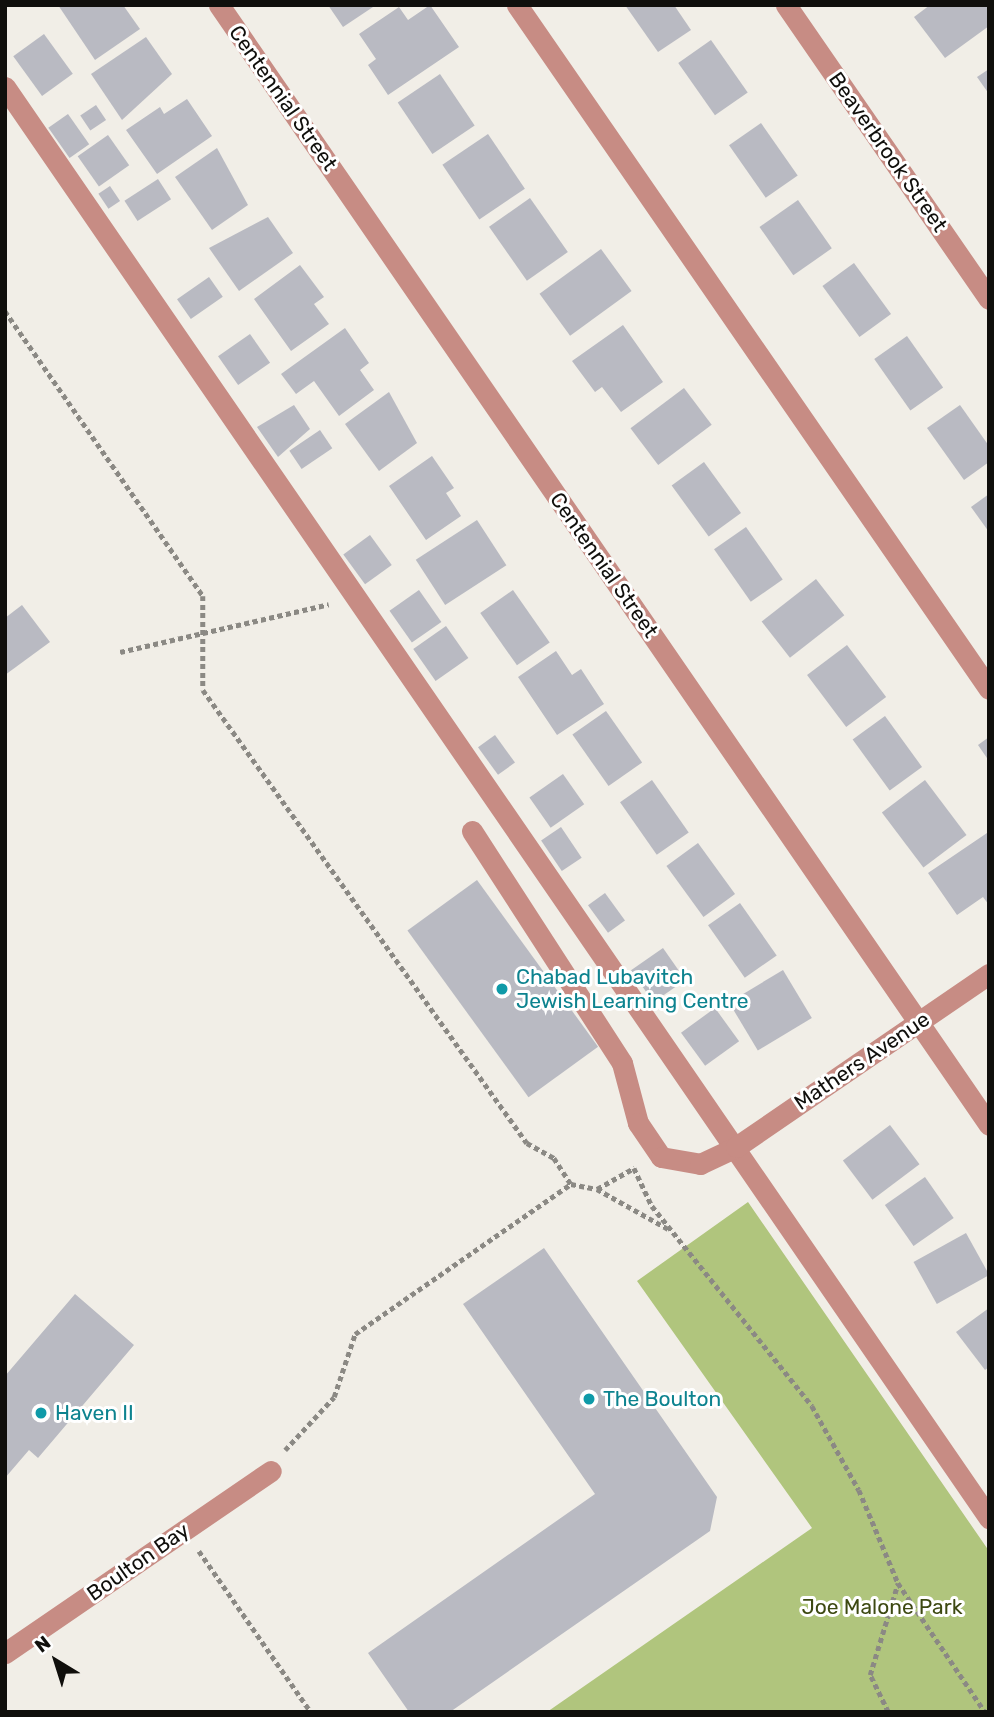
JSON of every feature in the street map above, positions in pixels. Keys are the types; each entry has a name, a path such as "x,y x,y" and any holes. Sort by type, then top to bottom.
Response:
{"street":[{"name":"Centennial Street","path":"219,5 989,1125"},
{"path":"517,5 989,689"},
{"name":"Beaverbrook Street","path":"786,5 989,299"},
{"path":"5,87 989,1518"},
{"name":"Mathers Avenue","path":"472,831 622,1063 638,1123 661,1157 701,1164 736,1147 989,974"},
{"name":"Boulton Bay","path":"5,1654 271,1471"}],"path":[{"path":"5,310 203,596 203,690 527,1143 554,1158 571,1184"},
{"path":"120,652 357,598"},
{"path":"597,1189 634,1168 674,1232 813,1406 859,1490 898,1583 984,1711"},
{"path":"271,1471 312,1415 334,1396 355,1334 571,1184 597,1189 674,1232"},
{"path":"184,1531 311,1712"},
{"path":"888,1712 870,1675 898,1583"}],"green space":[{"name":"Joe Malone Park","path":"748,1202 989,1551 989,1712 547,1712 812,1528 637,1281"}],"building":[{"path":"58,5 123,5 140,29 95,60"},
{"path":"328,5 376,5 343,27"},
{"path":"430,5 459,47 388,95 368,65 376,59 359,34 399,7 408,20"},
{"path":"625,5 674,5 691,30 658,52"},
{"path":"930,5 989,5 989,26 945,58 914,17"},
{"path":"44,34 73,74 42,96 13,56"},
{"path":"146,37 172,74 122,120 91,74"},
{"path":"711,40 748,92 715,115 678,63"},
{"path":"989,69 989,94 977,77"},
{"path":"440,74 475,125 432,154 398,103"},
{"path":"187,99 212,136 157,174 126,130 160,107 164,114"},
{"path":"96,105 106,120 90,131 80,116"},
{"path":"68,114 89,144 70,158 48,128"},
{"path":"761,123 798,175 766,198 729,145"},
{"path":"488,134 525,189 479,219 442,165"},
{"path":"108,135 129,165 99,187 78,156"},
{"path":"217,148 248,205 212,230 175,177"},
{"path":"158,179 171,199 138,221 124,201"},
{"path":"110,186 120,201 108,209 98,194"},
{"path":"530,198 568,252 527,281 489,227"},
{"path":"798,200 832,248 793,275 759,227"},
{"path":"268,217 293,253 239,291 209,248"},
{"path":"601,249 632,291 570,336 540,294"},
{"path":"854,263 891,314 859,337 822,286"},
{"path":"300,265 324,297 314,304 329,324 291,351 254,299"},
{"path":"209,277 223,297 191,319 177,299"},
{"path":"623,325 663,382 621,412 602,387 595,392 572,361"},
{"path":"345,328 369,363 360,370 374,390 339,416 314,381 296,394 281,374"},
{"path":"250,334 270,363 238,385 218,356"},
{"path":"907,336 943,388 910,411 874,359"},
{"path":"684,388 712,425 658,465 630,428"},
{"path":"389,392 417,443 379,471 345,424"},
{"path":"294,405 310,429 278,457 257,427"},
{"path":"960,405 989,446 989,462 964,480 927,428"},
{"path":"320,430 332,448 302,469 289,451"},
{"path":"432,456 454,488 446,493 461,516 426,540 389,486"},
{"path":"704,462 741,513 709,536 672,486"},
{"path":"989,494 989,532 971,507"},
{"path":"477,520 506,565 445,605 416,560"},
{"path":"746,527 783,579 751,602 714,549"},
{"path":"370,535 392,565 365,584 343,554"},
{"path":"816,579 844,615 790,658 762,621"},
{"path":"419,590 441,622 412,643 390,611"},
{"path":"513,590 550,642 517,665 480,613"},
{"path":"22,605 50,642 5,675 5,618"},
{"path":"446,626 468,658 436,681 413,649"},
{"path":"847,645 886,697 846,727 807,675"},
{"path":"556,651 572,675 581,669 604,704 557,735 518,677"},
{"path":"606,711 642,763 609,786 572,735"},
{"path":"885,716 922,767 890,790 853,740"},
{"path":"495,735 515,763 498,775 478,747"},
{"path":"989,737 989,761 978,745"},
{"path":"563,774 584,804 551,828 529,798"},
{"path":"652,780 689,832 657,855 620,802"},
{"path":"925,780 967,835 923,868 882,812"},
{"path":"561,827 582,858 562,871 541,840"},
{"path":"987,833 989,905 983,897 957,915 928,873"},
{"path":"698,843 735,894 703,917 666,866"},
{"name":"Chabad Lubavitch Jewish Learning Centre","path":"477,880 598,1047 529,1097 407,931"},
{"path":"605,893 625,921 608,933 588,905"},
{"path":"740,903 777,955 745,978 708,925"},
{"path":"663,948 685,980 653,1002 631,970"},
{"path":"783,970 812,1018 758,1050 729,1002"},
{"path":"715,1008 739,1041 705,1066 681,1033"},
{"path":"890,1125 919,1164 872,1200 843,1161"},
{"path":"925,1177 954,1218 914,1246 885,1205"},
{"path":"966,1233 989,1275 937,1304 914,1262"},
{"name":"The Boulton","path":"544,1248 717,1497 710,1531 450,1712 409,1712 368,1653 595,1494 463,1304"},
{"name":"Haven II","path":"75,1294 134,1345 38,1458 29,1450 5,1478 5,1376"},
{"path":"989,1308 989,1367 985,1370 956,1332"}],"place":[{"name":"Chabad Lubavitch Jewish Learning Centre","path":"502,989"},
{"name":"The Boulton","path":"589,1399"},
{"name":"Haven II","path":"41,1413"}]}
